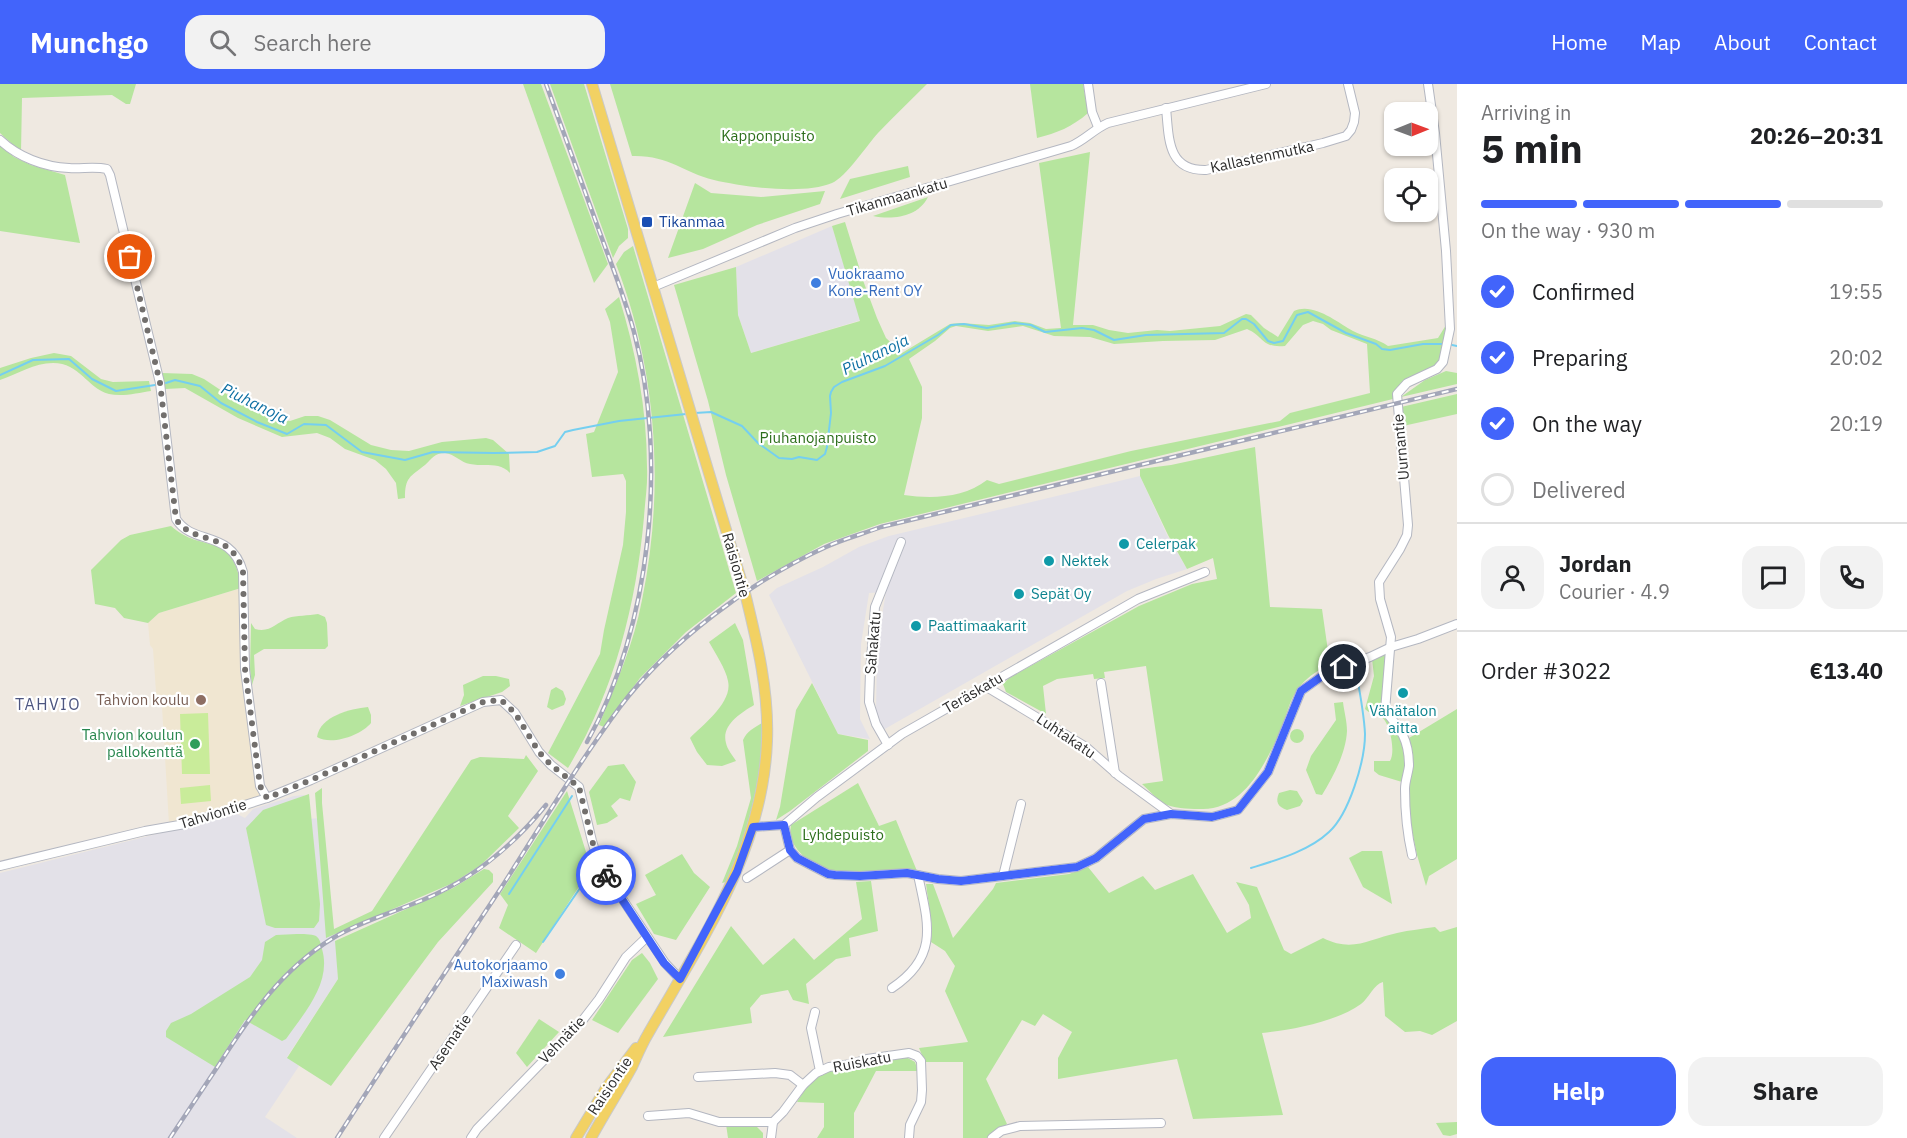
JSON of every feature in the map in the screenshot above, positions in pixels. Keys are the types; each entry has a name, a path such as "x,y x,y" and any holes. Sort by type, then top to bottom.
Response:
{"main road":[{"name":"Raisiontie","path":"591,1138 737,872 753,827 766,758 767,708 763,671 745,593 592,84"},
{"name":"Raisiontie","path":"576,1138 606,1088 646,1036"}],"street":[{"path":"1088,84 1092,112 1098,127"},
{"name":"Tikanmaankatu","path":"653,287 795,228 1071,146 1082,141 1098,127 1118,120 1243,87 1266,84"},
{"name":"Kallastenmutka","path":"1166,108 1170,143 1178,162 1196,170 1206,170 1346,136 1352,130 1354,122 1353,103 1348,84"},
{"name":"Uurnantie","path":"1391,647 1391,637 1380,599 1379,582 1400,549 1407,535 1408,525 1397,394 1407,383 1437,369 1443,362 1450,329 1446,251 1428,84"},
{"path":"0,140 12,152 34,161 69,168 100,168 107,170 110,176 160,383 176,519 180,526 225,545 240,560 243,572 247,691 260,786 267,798"},
{"name":"Sahakatu","path":"888,745 876,724 869,702 870,673 875,607 900,542"},
{"name":"Teräskatu","path":"784,825 817,797 902,734 1138,599 1205,572"},
{"path":"753,827 784,825 790,850 805,863 835,875 860,876 893,873 961,881 1077,867 1096,858 1144,819 1171,814 1212,817 1238,810 1268,772 1301,691 1332,669 1344,667 1391,647 1457,624"},
{"path":"1391,647 1385,711 1401,729 1408,748 1405,823 1412,855"},
{"path":"1101,683 1115,773"},
{"name":"Luhtakatu","path":"985,686 1086,747 1115,773 1171,814"},
{"name":"Tahviontie","path":"0,866 145,831 185,824 267,798 483,702 501,700 515,713 539,752 551,765 579,787 599,864 664,963 680,979"},
{"path":"1003,876 1021,804"},
{"path":"747,878 790,850"},
{"path":"892,988 902,981 925,951 928,923 918,875"},
{"name":"Vehnätie","path":"471,1138 477,1129 582,1021 626,957 647,937"},
{"name":"Asematie","path":"384,1138 516,945"},
{"path":"815,1012 811,1028 819,1071"},
{"name":"Ruiskatu","path":"773,1122 803,1084 819,1071 879,1057 909,1053 917,1056 921,1061 922,1090 921,1101 910,1125 909,1138"},
{"path":"698,1077 775,1072 790,1075 803,1084"},
{"path":"648,1116 689,1113 719,1122 773,1122 771,1138"},
{"path":"992,1138 1001,1131 1020,1126 1161,1123"}],"shaded area":[{"path":"832,226 861,320 751,353 738,315 736,267"},
{"path":"1140,476 1167,535 1187,569 1127,591 883,730 876,715 877,646 886,592 869,593 861,644 860,719 870,739 838,734 769,595 777,588 859,547 889,536"},
{"name":"Tahvion koulu","path":"241,588 262,795 208,815 169,824 162,707 157,706 153,649 150,645 148,623 159,613"},
{"path":"304,795 308,819 320,818 328,926 336,943 338,979 287,1057 299,1066 265,1117 297,1138 0,1138 0,873 237,814 245,818 253,809"}],"green space":[{"path":"0,84 136,84 130,104 112,95 22,98 21,152 0,133"},
{"path":"523,84 541,84 608,264 594,283"},
{"path":"550,84 584,84 628,229 628,238 619,246 613,258"},
{"name":"Kapponpuisto","path":"610,84 927,84 878,133 850,168 837,180 820,187 790,189 726,183 703,177 656,158 632,156"},
{"path":"1030,84 1083,84 1088,113 1064,129 1037,138"},
{"path":"0,145 14,157 31,165 65,175 80,243 0,231"},
{"name":"Piuhanojanpuisto","path":"1090,152 1073,325 1093,325 1128,333 1170,331 1220,326 1246,314 1251,315 1264,328 1278,337 1294,311 1309,309 1325,314 1353,331 1388,346 1438,338 1446,325 1438,363 1396,389 1393,399 880,524 824,544 757,581 674,285 736,267 738,315 751,353 860,321 832,226 845,222 877,318 886,338 902,353 950,324 989,325 1015,321 1030,323 1046,329 1061,328 1039,163","holes":["1313,321 1331,330 1367,344 1370,393 1290,413 1280,421 1131,451 999,484 987,480 958,494 937,497 904,495 922,418 922,387 909,359 950,328 956,326 988,331 1023,326 1054,336 1090,337 1114,344 1215,340 1247,329 1267,344 1285,346 1303,325"]},
{"path":"908,166 910,177 840,199 850,179"},
{"path":"695,183 711,193 761,197 825,191 820,204 757,225 703,249 668,258"},
{"path":"928,197 918,209 904,216 889,218 873,216"},
{"path":"633,246 736,593 686,632 640,678 604,727 599,725 624,663 639,616 649,558 653,516 655,473 648,388 641,346 616,264 624,252"},
{"path":"619,297 631,339 643,402 647,473 644,517 635,583 620,647 598,709 568,768 548,753 600,654 623,545 626,481 623,474 592,477 586,434 594,432 618,372 610,322 605,309"},
{"path":"54,353 71,356 101,379 113,382 149,381 151,391 125,395 109,394 95,387 70,367 53,363 33,367 0,380 0,368"},
{"path":"1446,371 1457,373 1457,384 1401,397 1425,380"},
{"path":"162,373 192,374 231,397 277,419 290,421 305,416 318,416 330,420 371,445 391,450 409,451 442,442 486,438 493,440 509,454 510,473 501,467 467,463 452,455 441,453 412,475 407,481 405,498 398,499 396,483 386,469 375,460 345,449 330,438 317,433 282,437 238,418 185,388 165,389"},
{"path":"1457,394 1457,414 1403,426 1401,407"},
{"path":"1255,447 1270,607 1322,609 1330,665 1311,676 1297,690 1268,757 1242,793 1218,807 1180,808 1160,801 1142,784 1163,781 1146,666 1104,672 1105,678 1094,679 1093,674 1057,679 1043,686 1046,714 1006,692 1003,684 1009,678 1139,606 1192,584 1217,579 1213,558 1187,569 1140,476 1140,469 1171,465"},
{"path":"171,526 194,540 224,550 232,558 241,588 159,613 148,623 124,618 115,608 95,604 91,570 121,540 130,535"},
{"path":"318,614 325,617 327,623 328,646 325,649 264,649 254,655 255,675 252,685 251,623 255,629 265,630 288,618"},
{"path":"735,623 743,640 754,705 733,720 726,731 727,745 736,761 722,766 707,765 690,738 709,720 726,697 727,676 709,642"},
{"path":"1388,650 1381,712 1399,736 1402,744 1405,761 1402,782 1379,775 1374,771 1374,761 1390,761 1392,744 1389,729 1383,718 1365,709 1374,676 1372,659"},
{"path":"483,676 509,679 510,686 502,692 460,706 464,695 463,685"},
{"path":"812,683 838,734 868,740 868,751 776,820 796,710"},
{"path":"556,687 563,691 566,699 564,705 552,710 547,707 551,690"},
{"path":"1343,702 1347,731 1342,756 1322,795 1316,794 1306,770 1311,756 1336,720 1334,703"},
{"path":"368,707 371,723 360,732 338,740 317,737 319,730 330,719 345,712"},
{"path":"1457,709 1457,859 1429,876 1426,886 1410,821 1409,738"},
{"name":"Tahvion koulun pallokenttä","path":"208,713 210,774 182,774 180,714"},
{"path":"762,723 760,764 753,804 734,863 726,882 722,883 737,846 751,798 743,740 749,732"},
{"path":"1297,729 1302,731 1304,736 1302,741 1297,743 1292,741 1290,736 1292,731"},
{"path":"526,755 538,771 508,816 519,828 481,865 453,883 326,938 315,793 322,788 334,929 372,911 471,760 480,757 524,759"},
{"path":"624,764 636,782 630,801 620,798 611,806 618,816 607,823 597,825 589,792 608,766"},
{"name":"Lyhdepuisto","path":"858,783 879,826 896,820 917,871 841,873 821,867 804,857 793,843 791,825"},
{"path":"210,785 211,801 181,804 180,788"},
{"path":"567,791 591,868 536,953 499,928 508,905 500,894"},
{"path":"1297,791 1303,801 1300,806 1287,810 1279,806 1277,799 1279,793"},
{"path":"309,794 320,904 319,921 314,928 275,928 266,925 246,828 263,810"},
{"path":"1362,851 1382,851 1392,904 1363,887 1349,858"},
{"path":"682,854 694,873 710,887 676,940 654,934 636,904 656,895 645,875"},
{"path":"1088,867 1109,893 1143,876 1155,890 1193,874 1227,933 1251,918 1249,905 1236,882 1257,887 1284,950 1291,954 1323,938 1352,945 1407,931 1435,927 1440,932 1457,927 1457,1021 1432,1035 1420,1031 1405,1032 1385,1016 1383,982 1380,983 1361,1004 1339,1016 1299,1027 1262,1033 1283,1115 1193,1119 1177,1059 1058,1079 1058,1058 1072,1032 1043,1014 1035,1026 1022,1020 986,1079 1007,1124 987,1138 963,1138 963,1062 925,1062 919,1048 968,1042 945,991 955,966 945,951 931,942 932,927 926,884 933,884 953,938 996,883 1069,874"},
{"path":"484,869 493,874 493,882 438,942 331,1086 287,1058 338,979 335,941 453,888"},
{"path":"871,881 878,931 849,938 851,956 836,959 806,984 809,1004 793,1000 788,990 761,995 750,1008 752,1023 663,1037 731,926 763,965 794,938 814,960 862,919 856,882"},
{"path":"276,935 314,935 318,939 324,962 323,974 320,986 308,1008 286,1039 282,1041 245,1020 215,1067 166,1037 166,1031 171,1023 191,1014 250,977 262,960 265,942"},
{"path":"642,953 658,979 618,1033 592,1020 632,960"},
{"path":"539,1019 559,1032 527,1067 516,1053"},
{"path":"906,1057 915,1062 918,1071 876,1071 854,1113 854,1138 817,1138 824,1127 824,1103 797,1102 809,1083 830,1069"},
{"path":"1457,1122 1457,1134 1450,1136 1443,1135 1436,1123"},
{"path":"726,1124 756,1126 763,1133 763,1138 728,1138"}],"waterway":[{"name":"Piuhanoja","path":"695,413 711,412 742,426 758,443 779,458 799,457 817,460 825,454 827,447 831,413 830,396 834,387 885,366 951,325 964,324 987,328 1014,323 1031,325 1045,332 1082,328 1094,330 1114,340 1146,335 1224,333 1242,319 1246,319 1254,324 1268,341 1274,343 1283,341 1297,315 1308,312 1382,349 1442,344"},
{"name":"Piuhanoja","path":"1452,345 1457,346"},
{"name":"Piuhanoja","path":"0,375 33,360 69,359 92,379 116,391 155,385"},
{"name":"Piuhanoja","path":"166,383 175,380 200,386 221,403 257,422 287,434 304,424 326,425 362,452 405,460 433,452 537,452 555,446 565,432 619,421 686,414"},
{"path":"1251,868 1312,845 1329,832 1343,813 1359,772 1365,734 1355,666"},
{"path":"509,894 572,796"},
{"path":"543,942 591,872"}],"railway":[{"path":"546,84 634,332 644,381 650,433 651,487 647,542 639,595 626,647 609,697 587,742"},
{"path":"337,1138 620,707 662,659 713,615 741,595 769,577 826,547 881,527 1457,389"},
{"path":"170,1138 255,1012 282,979 298,964 344,932 443,891 476,871 506,848 546,805"}],"way so far":[{"path":"130,257 160,383 176,519 180,526 225,545 240,560 244,585 247,691 256,765 260,786 267,798 483,702 501,700 515,713 539,752 551,765 576,783 581,790 595,852 606,875"}],"place":[{"name":"Tikanmaa","path":"647,222"},
{"name":"Vuokraamo Kone-Rent OY","path":"816,283"},
{"name":"Celerpak","path":"1124,544"},
{"name":"Nektek","path":"1049,561"},
{"name":"Sepät Oy","path":"1019,594"},
{"name":"Paattimaakarit","path":"916,626"},
{"name":"Vähätalon aitta","path":"1403,693"},
{"name":"Tahvion koulu","path":"201,700"},
{"name":"Tahvion koulun pallokenttä","path":"195,744"},
{"name":"Autokorjaamo Maxiwash","path":"560,974"}],"district":[{"name":"TAHVIO","path":"48,704"}],"route":[{"path":"606,875 664,963 680,979 727,893 744,856 753,827 784,825 790,850 797,858 828,874 835,875 907,873 961,881 1077,867 1096,858 1144,819 1171,814 1212,817 1238,810 1268,772 1301,691 1332,669 1344,667"}]}
